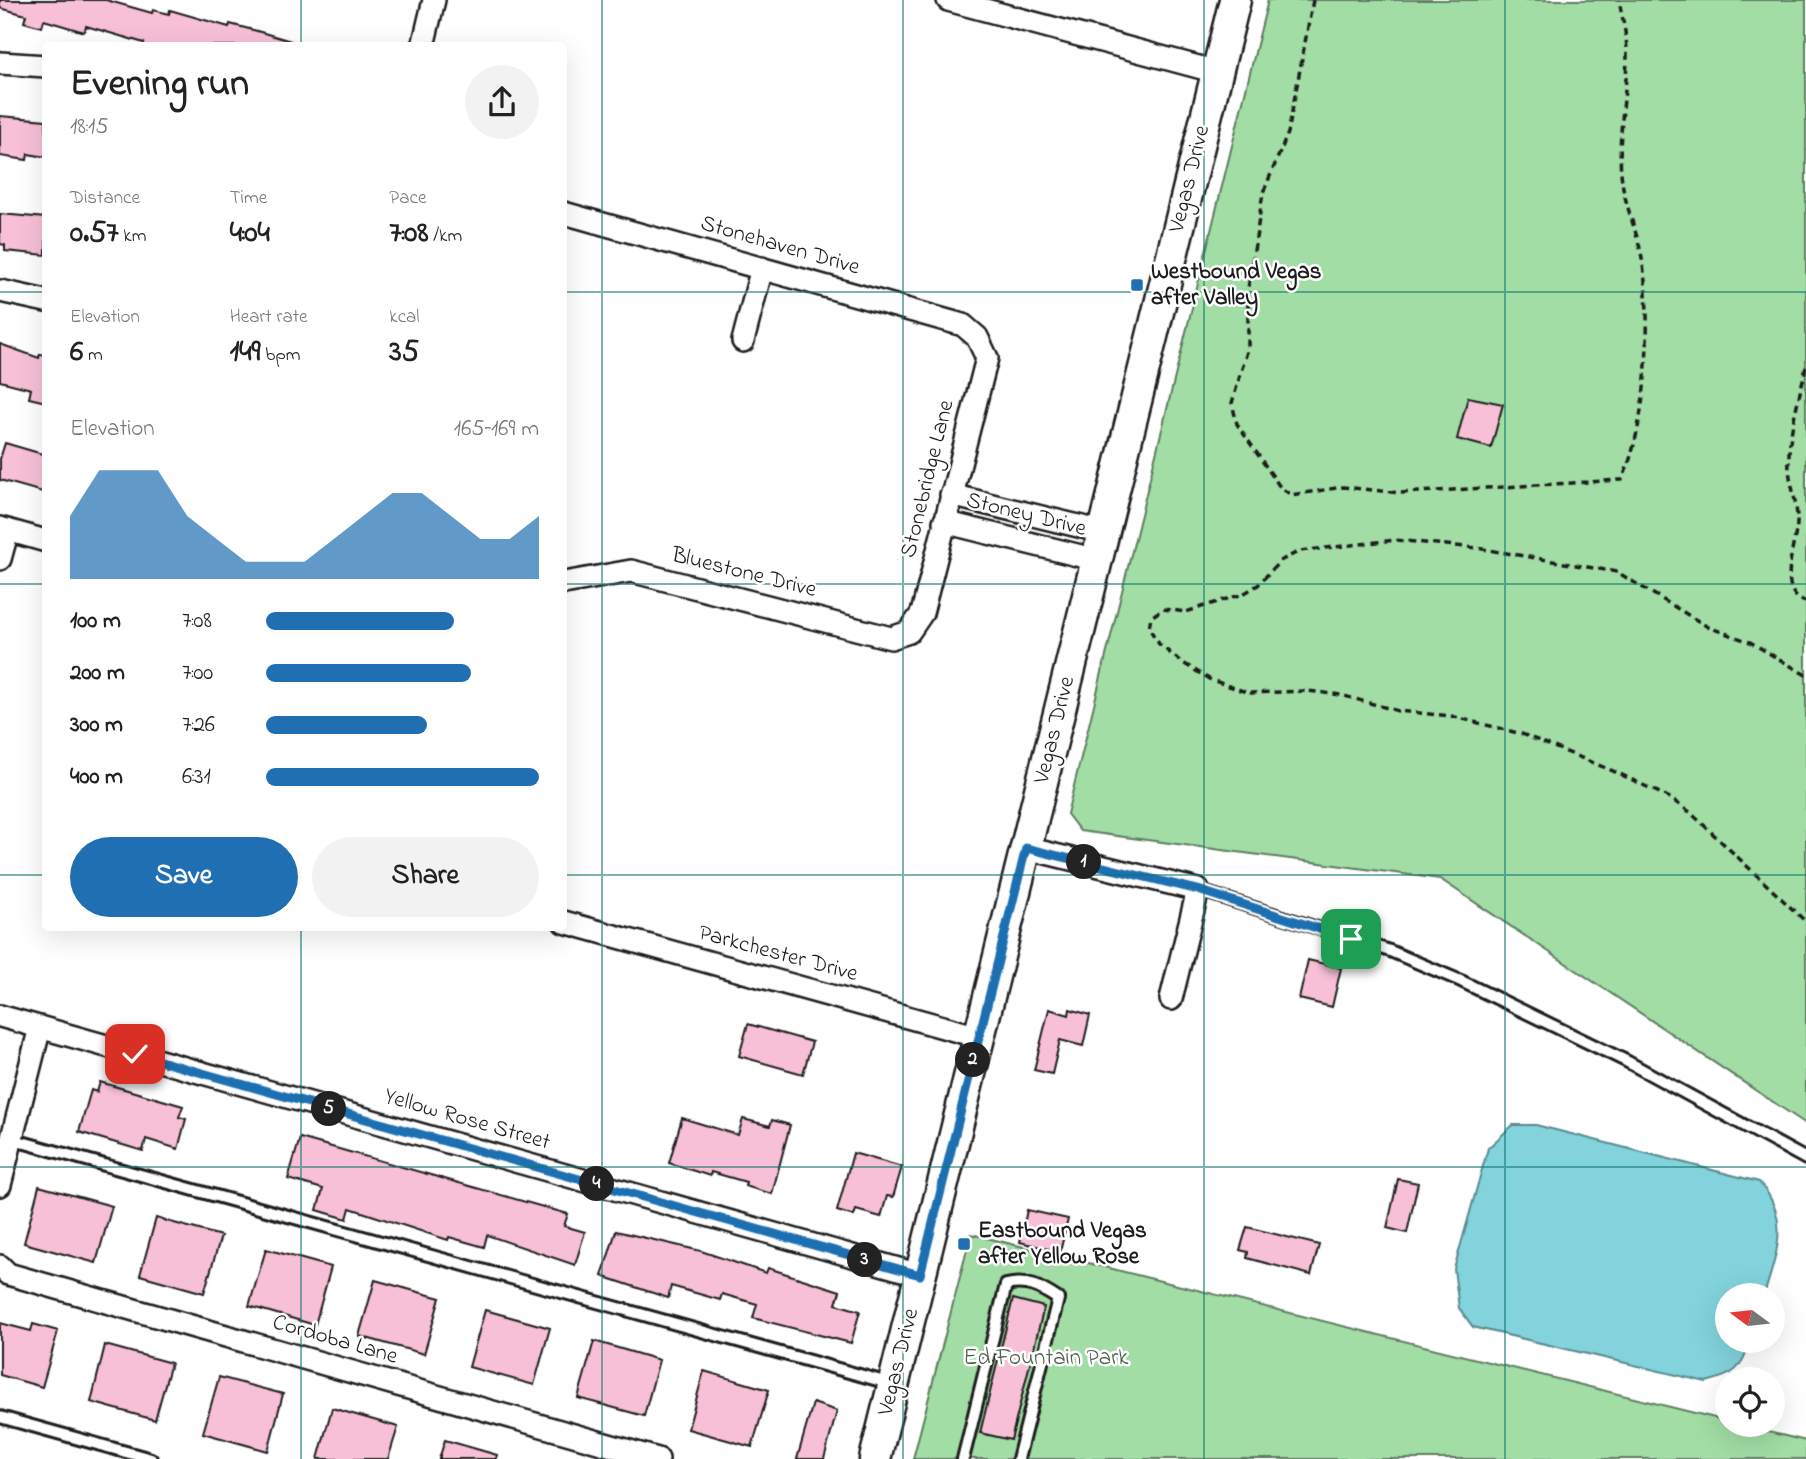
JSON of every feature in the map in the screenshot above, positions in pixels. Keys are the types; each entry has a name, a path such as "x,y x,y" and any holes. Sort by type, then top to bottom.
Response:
{"main road":[{"name":"Vegas Drive","path":"875,1459 1235,0"}],"street":[{"path":"424,42 435,0"},
{"path":"948,0 1217,72"},
{"path":"0,63 42,66"},
{"name":"Stonehaven Drive","path":"567,215 963,325 978,337"},
{"path":"743,341 762,268"},
{"path":"0,291 42,300"},
{"name":"Stonebridge Lane","path":"909,632 922,613 986,358 978,337"},
{"name":"Stoney Drive","path":"951,495 1100,546"},
{"name":"Stoney Drive","path":"944,522 1100,546"},
{"path":"0,559 4,529 42,540"},
{"name":"Bluestone Drive","path":"567,582 631,571 891,638 909,632"},
{"path":"1026,848 1198,890 1171,999"},
{"name":"Parkchester Drive","path":"567,923 979,1037"},
{"name":"Yellow Rose Street","path":"0,1016 920,1275"},
{"path":"0,1185 40,1027"},
{"name":"Cordoba Lane","path":"0,1266 8,1274 658,1459"}],"lane":[{"path":"1198,890 1390,951 1461,981 1626,1061 1806,1159"},
{"path":"11,1139 893,1384"},
{"path":"963,1459 1006,1285 1019,1282 1043,1289 1058,1299 1018,1459"},
{"path":"0,1417 151,1459"}],"path":[{"path":"1313,0 1288,134 1263,193 1248,289 1248,348 1232,403 1237,424 1280,487 1291,495 1343,487 1401,493 1622,480 1629,464 1643,396 1646,338 1641,255 1622,182 1620,144 1628,51 1619,0"},
{"path":"1806,367 1789,468 1797,521 1790,578 1791,592 1799,600 1806,602"},
{"path":"1806,675 1750,642 1708,627 1617,572 1476,548 1395,540 1300,551 1280,562 1258,585 1242,594 1186,612 1163,609 1151,617 1149,628 1159,644 1209,680 1249,693 1319,692 1341,695 1398,711 1451,716 1522,734 1618,773 1668,797 1690,812 1806,922"}],"green space":[{"path":"1268,0 1806,0 1806,1124 1440,879 1080,831 1067,814"},
{"name":"Ed Fountain Park","path":"971,1234 1715,1418 1715,1437 1785,1436 1806,1441 1806,1459 913,1459"}],"water":[{"path":"1513,1125 1536,1125 1759,1182 1769,1195 1778,1222 1777,1250 1768,1283 1715,1283 1715,1353 1746,1353 1738,1367 1715,1367 1715,1380 1706,1382 1473,1327 1459,1308 1454,1269 1488,1148"}],"building":[{"path":"0,0 106,0 152,13 153,10 169,14 170,10 291,41 141,42 86,26 84,32 44,20 42,27 24,22 26,15 0,8"},
{"path":"0,116 42,120 42,156 28,154 27,160 0,156"},
{"path":"0,214 42,218 42,255 5,251 5,245 0,244"},
{"path":"0,344 39,358 42,354 42,401 29,398 31,389 0,381"},
{"path":"1468,397 1503,404 1491,448 1457,439"},
{"path":"5,443 42,454 42,492 0,480 0,459"},
{"path":"1308,960 1341,968 1332,1007 1299,999"},
{"path":"1049,1009 1069,1015 1070,1009 1090,1015 1083,1046 1060,1040 1052,1074 1034,1070"},
{"path":"748,1024 812,1042 803,1074 739,1056"},
{"path":"100,1082 183,1106 179,1117 186,1119 178,1149 146,1139 143,1151 79,1132 91,1090 97,1092"},
{"path":"682,1118 738,1135 743,1119 770,1126 772,1120 790,1125 772,1194 745,1186 746,1182 711,1172 710,1176 669,1163"},
{"path":"300,1138 568,1214 564,1226 585,1232 575,1265 487,1235 484,1247 449,1237 448,1240 350,1208 347,1219 317,1210 323,1189 288,1179"},
{"path":"853,1153 902,1167 893,1197 887,1196 881,1217 856,1210 854,1216 837,1211"},
{"path":"1398,1179 1418,1183 1407,1233 1387,1228"},
{"path":"39,1186 112,1206 96,1263 24,1243"},
{"path":"1027,1210 1068,1219 1060,1252 1020,1242"},
{"path":"156,1218 221,1236 204,1293 140,1275"},
{"path":"1247,1227 1319,1245 1311,1275 1247,1258 1248,1252 1240,1250"},
{"path":"616,1231 701,1251 766,1273 768,1268 840,1291 836,1304 860,1311 851,1343 753,1318 757,1304 722,1294 720,1300 671,1286 668,1298 602,1276"},
{"path":"266,1249 331,1267 315,1325 249,1306"},
{"path":"375,1280 440,1298 424,1354 359,1336"},
{"path":"1013,1299 1044,1307 1011,1440 980,1433"},
{"path":"485,1310 550,1328 534,1385 469,1367"},
{"path":"0,1323 31,1331 33,1324 58,1331 42,1387 0,1375"},
{"path":"594,1341 659,1360 644,1416 578,1398"},
{"path":"105,1345 171,1363 155,1420 91,1402"},
{"path":"704,1371 769,1390 752,1447 688,1429"},
{"path":"219,1377 283,1394 268,1451 203,1433"},
{"path":"813,1403 837,1411 824,1459 797,1459"},
{"path":"332,1408 398,1427 388,1459 318,1459"},
{"path":"445,1440 497,1455 496,1459 439,1459"}],"place":[{"name":"Westbound Vegas after Valley","path":"1137,285"},
{"name":"Eastbound Vegas after Yellow Rose","path":"964,1244"}],"route":[{"path":"135,1054 920,1275 1026,848 1198,890 1351,939"}]}
